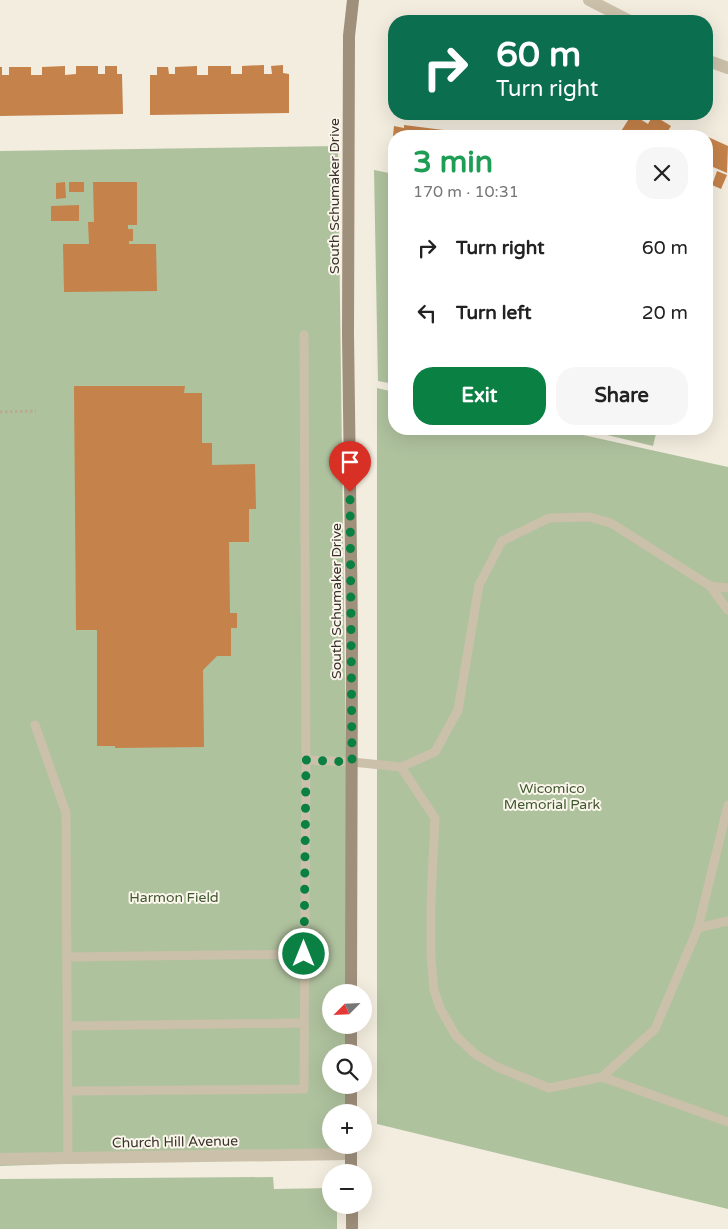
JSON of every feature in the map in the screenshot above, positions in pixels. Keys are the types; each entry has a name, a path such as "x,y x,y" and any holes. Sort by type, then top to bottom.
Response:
{"street":[{"name":"South Schumaker Drive","path":"351,984 352,762 348,314 349,36 353,0"},
{"path":"589,0 618,15"},
{"path":"713,63 728,68"},
{"name":"Church Hill Avenue","path":"0,1159 68,1159 322,1151"},
{"path":"352,1214 352,1229"}],"lane":[{"path":"68,1091 304,1089 306,760 304,335"},
{"path":"306,760 401,767 434,752 458,710 479,585 502,541 549,518 590,517 612,523 710,586 728,610"},
{"path":"710,586 728,588"},
{"path":"35,725 66,813 68,1159"},
{"path":"401,767 435,818 431,901 431,957 434,990 440,1008 456,1036 475,1054 497,1067 549,1088 602,1077 655,1029 698,928 728,805"},
{"path":"698,928 728,921"},
{"path":"67,957 304,954"},
{"path":"68,1026 304,1023"},
{"path":"602,1077 728,1122"}],"path":[{"path":"0,412 36,411"}],"green space":[{"name":"Harmon Field","path":"338,146 349,984 322,984 322,1034 349,1034 350,1044 322,1044 322,1094 350,1094 351,1104 322,1104 322,1154 351,1154 0,1166 0,151"},
{"path":"374,170 388,173 388,383 378,381"},
{"name":"Wicomico Memorial Park","path":"377,388 388,391 388,435 583,435 728,467 728,1209 377,1124"},
{"path":"607,435 656,435 653,446"},
{"path":"273,1177 274,1189 322,1188 322,1214 337,1214 337,1229 0,1229 0,1179"}],"building":[{"path":"264,65 264,74 272,74 271,66 283,65 283,73 289,74 289,113 150,115 150,75 157,75 157,67 168,67 169,74 175,74 175,67 197,66 197,75 208,75 208,66 231,66 231,74 242,74 242,66"},
{"path":"65,66 65,75 76,74 76,66 98,66 98,74 105,74 105,66 117,66 117,74 122,74 123,114 0,116 0,67 2,67 2,75 9,75 9,67 31,67 31,75 42,75 42,67"},
{"path":"628,120 642,120 648,124 650,120 661,120 671,126 669,130 622,130"},
{"path":"404,125 443,130 394,130 394,126 404,128"},
{"path":"713,139 728,146 727,173 713,167"},
{"path":"717,171 727,175 721,189 713,185"},
{"path":"65,182 66,198 56,199 56,183"},
{"path":"69,182 84,182 84,192 69,192"},
{"path":"93,182 137,182 137,225 128,225 128,229 133,229 133,241 129,241 129,244 156,244 157,291 64,292 63,244 89,244 88,222 94,222"},
{"path":"79,205 79,221 51,221 51,206"},
{"path":"74,386 185,386 184,393 202,393 202,443 212,443 212,465 255,464 256,509 249,509 249,542 229,542 230,613 237,613 237,628 231,628 231,656 217,656 203,670 204,747 115,748 115,746 97,746 97,630 76,630"}],"route":[{"path":"304,954 306,760 352,762 350,492"}]}
